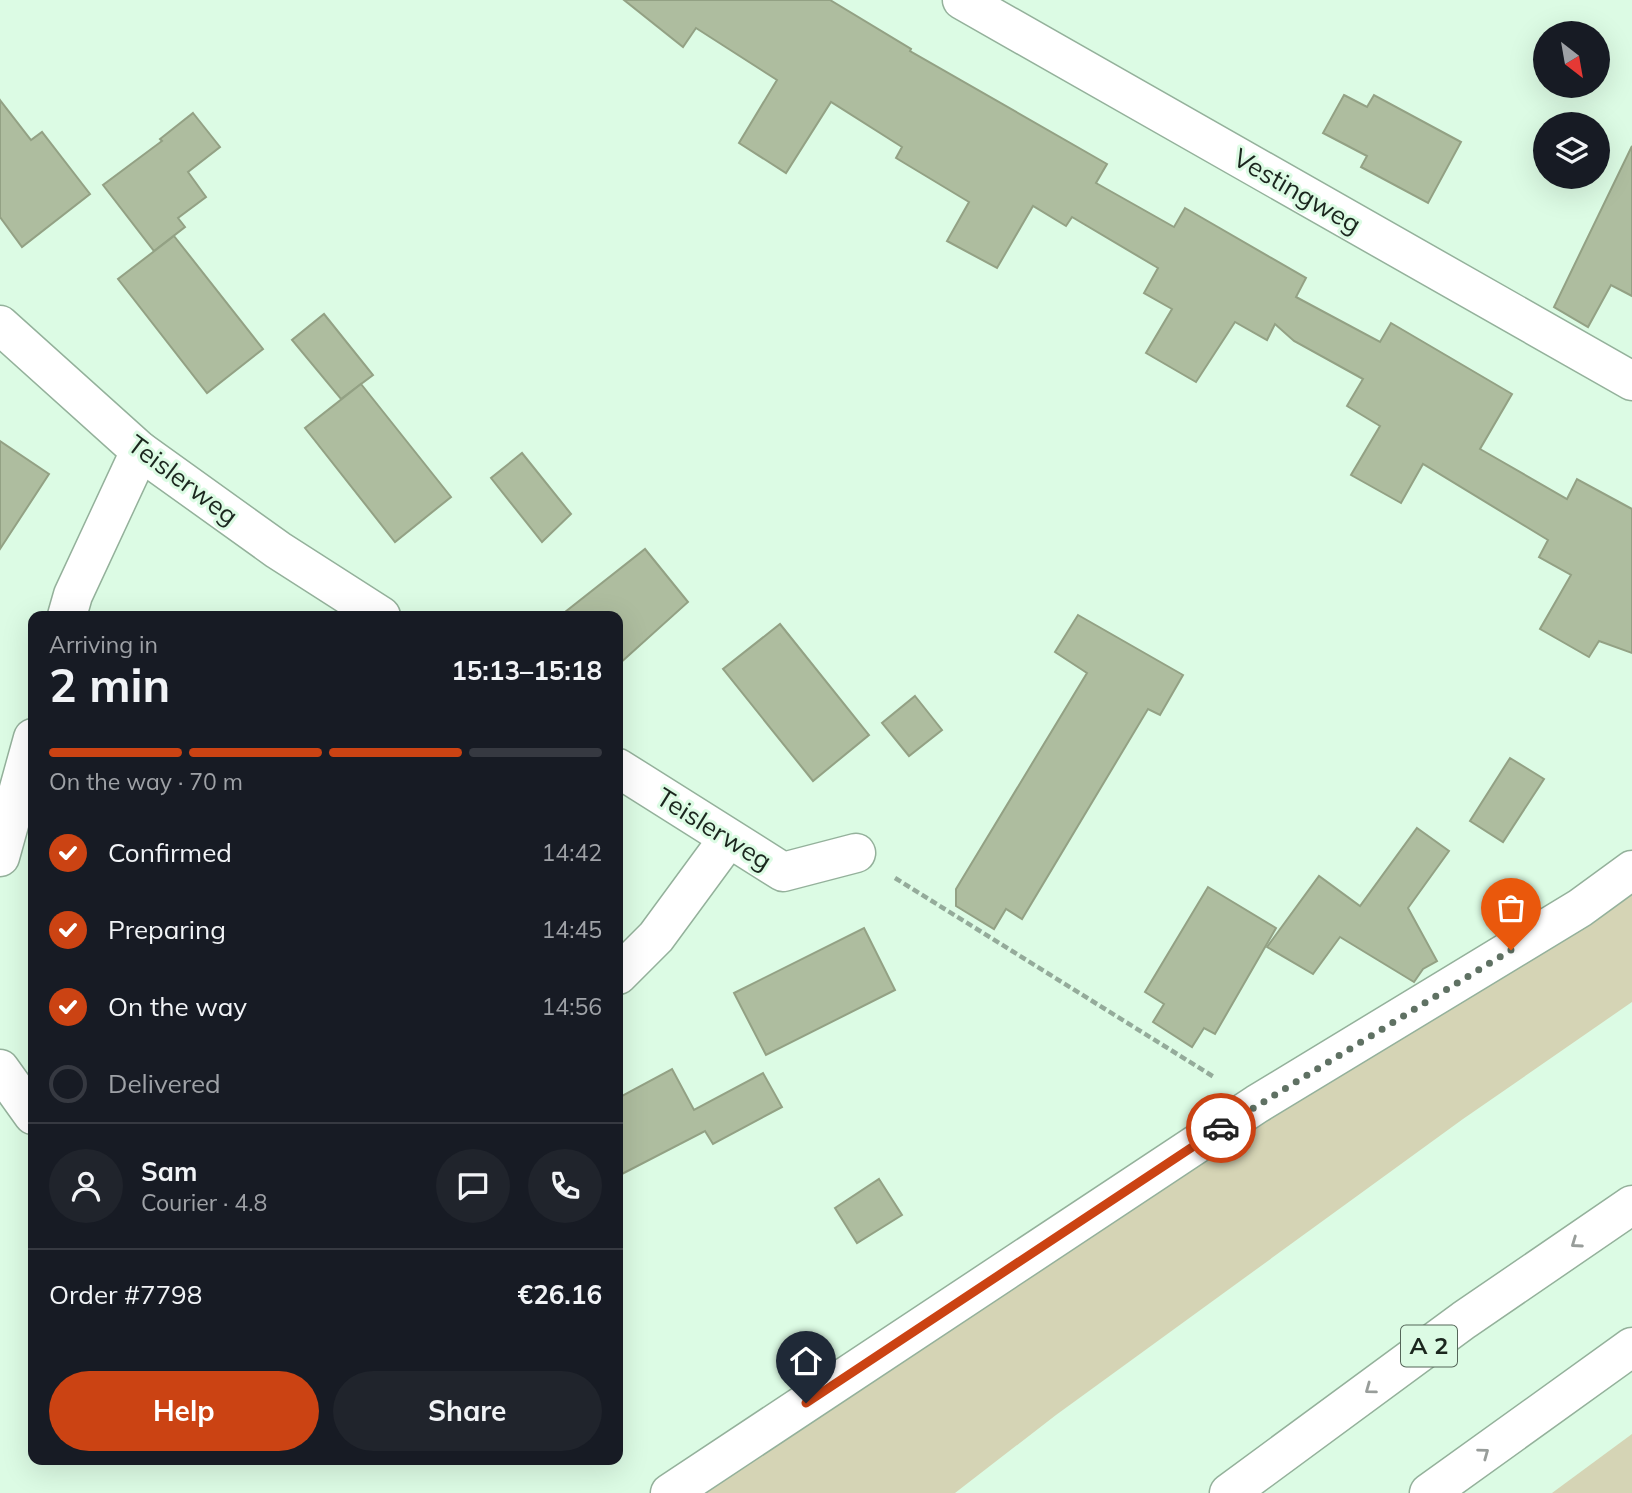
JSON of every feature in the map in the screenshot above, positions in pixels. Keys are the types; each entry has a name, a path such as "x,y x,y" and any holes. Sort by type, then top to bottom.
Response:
{"main road":[{"name":"Vestingweg","path":"962,0 1632,381"},
{"name":"Teislerweg","path":"0,325 140,451 278,550 373,611"},
{"path":"68,611 73,595 140,451"},
{"path":"0,857 28,756"},
{"name":"Teislerweg","path":"623,771 783,872 856,853"},
{"path":"623,970 656,936 728,839"},
{"path":"670,1493 1258,1104 1580,908 1632,870"},
{"path":"0,1069 28,1108"},
{"name":"A 2","path":"1229,1493 1464,1320 1632,1205"},
{"path":"1429,1493 1632,1347"}],"path":[{"path":"856,853 1258,1104"}],"green space":[{"path":"1632,870 1632,1002 1463,1119 1056,1415 955,1493 670,1493"},
{"path":"1632,1434 1632,1493 1552,1493"}],"building":[{"path":"624,0 830,0 911,49 910,51 1107,164 1096,183 1174,227 1185,208 1306,278 1296,297 1380,342 1391,323 1512,394 1480,449 1567,499 1577,479 1632,509 1632,653 1599,641 1589,657 1540,629 1571,575 1539,557 1548,540 1423,464 1401,503 1351,475 1380,426 1347,406 1363,379 1294,341 1275,324 1267,340 1235,322 1196,382 1146,353 1172,309 1144,293 1158,268 1072,217 1066,226 1033,206 997,268 947,241 969,202 896,158 902,147 831,102 786,173 739,143 777,80 696,28 683,47"},
{"path":"1344,95 1367,107 1374,95 1461,142 1428,203 1361,167 1367,156 1323,133"},
{"path":"0,100 31,140 42,132 90,194 22,247 0,217"},
{"path":"193,113 220,147 188,172 206,197 178,218 185,227 154,251 103,185 162,141 160,139"},
{"path":"1632,146 1632,296 1611,285 1588,327 1554,307"},
{"path":"174,236 263,349 207,393 118,279"},
{"path":"324,314 373,375 341,399 292,340"},
{"path":"361,384 451,497 395,542 305,428"},
{"path":"0,441 49,474 0,549"},
{"path":"522,453 571,514 542,542 491,478"},
{"path":"645,549 688,602 623,660 623,611 566,611"},
{"path":"1078,615 1183,675 1160,715 1148,709 1022,919 1006,909 994,929 956,906 956,889 1087,673 1055,652"},
{"path":"780,624 869,735 813,781 723,669"},
{"path":"915,696 942,730 909,756 882,723"},
{"path":"1510,758 1544,779 1503,842 1470,821"},
{"path":"1417,828 1449,851 1408,908 1437,961 1423,969 1414,982 1340,937 1313,974 1267,947 1319,876 1360,906"},
{"path":"1208,887 1276,928 1215,1034 1204,1028 1192,1047 1153,1022 1164,1004 1145,992"},
{"path":"864,928 895,990 766,1055 734,993"},
{"path":"672,1069 694,1110 763,1073 782,1107 713,1144 705,1131 623,1173 623,1095"},
{"path":"879,1179 902,1215 857,1243 835,1208"}],"way so far":[{"path":"1221,1128 1511,950"}],"route":[{"path":"806,1403 1221,1128"}]}
